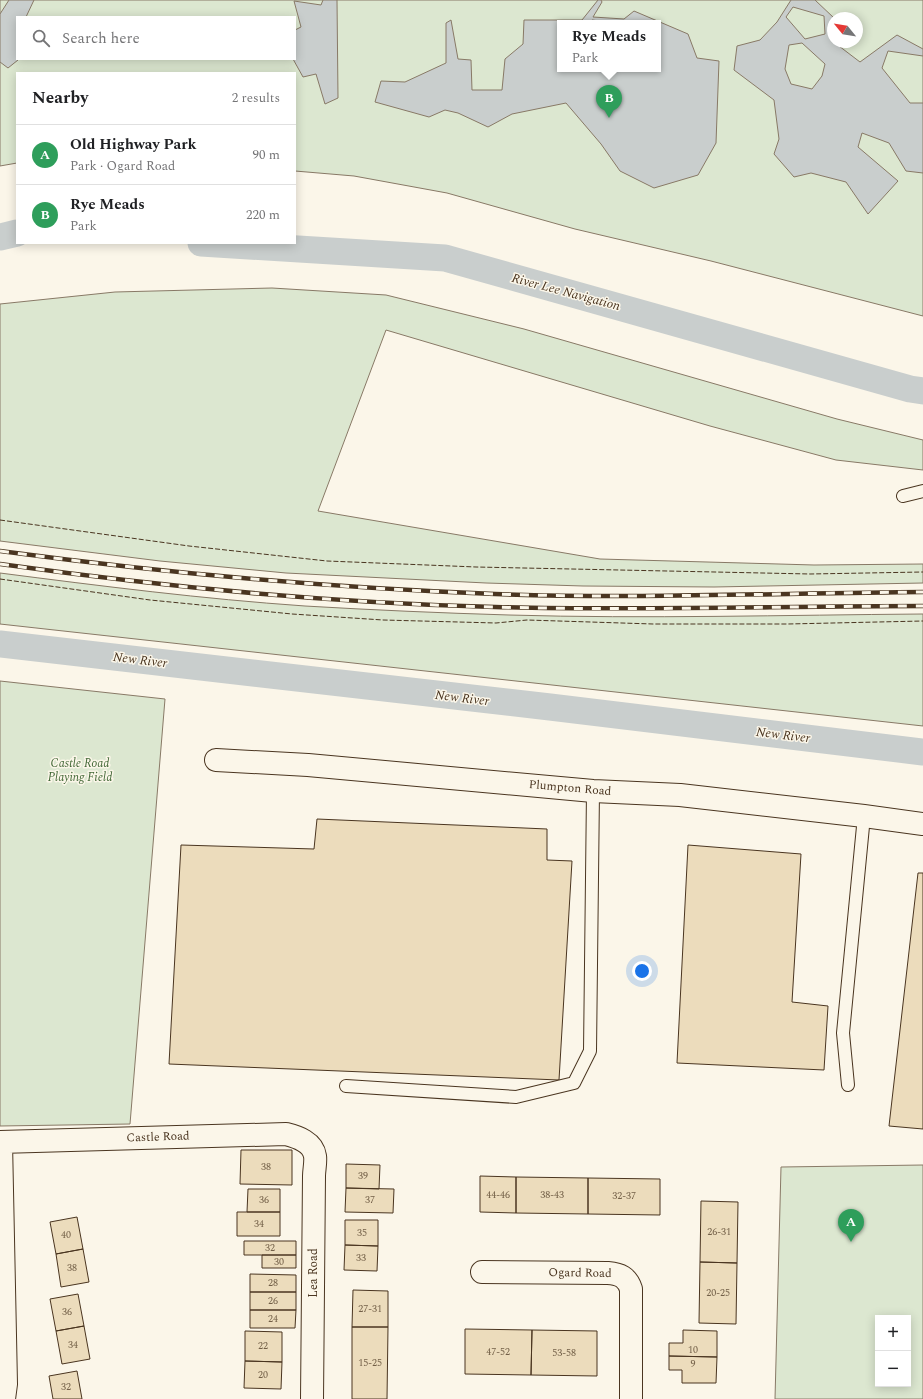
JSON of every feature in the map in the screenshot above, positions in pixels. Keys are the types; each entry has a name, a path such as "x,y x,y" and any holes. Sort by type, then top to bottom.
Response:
{"street":[{"name":"Plumpton Road","path":"216,760 308,765 593,791 680,795 923,824"},
{"name":"Castle Road","path":"0,1142 286,1134 296,1136 311,1147"},
{"path":"0,1142 6,1384 4,1399"},
{"name":"Lea Road","path":"311,1147 315,1156 312,1399"},
{"name":"Ogard Road","path":"482,1272 608,1273 620,1275 626,1278 631,1289 631,1399"}],"lane":[{"path":"903,496 923,491"},
{"path":"346,1086 516,1097 574,1083 590,1051 593,791"},
{"path":"848,1085 843,1033 864,816"}],"green space":[{"path":"0,0 923,0 923,316 711,261 575,229 447,193 354,176 296,171 296,72 16,72 16,163 0,166"},
{"path":"272,288 386,295 524,329 837,419 923,440 923,470 836,460 710,426 386,330 318,511 600,559 814,565 923,564 923,583 714,587 583,586 486,583 286,573 160,561 0,541 0,304 115,292"},
{"path":"0,573 229,600 305,606 407,611 612,617 923,614 923,726 0,624"},
{"name":"Castle Road Playing Field","path":"0,681 165,699 130,1124 0,1126"},
{"path":"923,1165 923,1399 775,1399 781,1167"}],"shaded area":[{"path":"9,0 34,0 26,16 16,16 16,60 18,60 8,68 0,62 0,14"},
{"path":"323,0 337,0 338,98 325,104 316,74 303,77 294,60 296,60 296,30 301,27 294,1 321,5"},
{"path":"598,0 601,0 602,2 593,17 624,19 634,11 655,20 582,20"},
{"path":"791,0 815,0 828,12 827,48 842,48 860,62 897,35 923,49 923,56 888,51 882,68 910,103 923,103 923,173 906,171 889,143 862,133 858,147 898,181 868,214 846,182 811,173 794,177 774,154 779,139 774,100 734,70 737,46 760,40 777,22","holes":["793,7 824,16 825,34 805,39 786,17","802,43 825,64 822,76 812,89 791,84 785,69 789,45"]},
{"path":"451,20 458,59 471,60 472,90 502,90 505,59 523,44 524,20 557,20 557,72 661,72 661,22 688,34 697,58 719,61 716,143 698,175 654,188 620,171 601,144 566,103 512,114 488,127 458,113 445,110 429,117 375,102 381,81 405,82 446,63 446,23"}],"building":[{"path":"317,819 547,829 547,860 572,861 559,1080 169,1064 181,845 314,849"},
{"path":"688,845 801,854 792,1002 828,1006 824,1070 677,1063"},
{"path":"918,873 923,873 923,1129 889,1126"},
{"path":"241,1150 292,1150 292,1185 240,1184"},
{"path":"346,1164 380,1165 379,1189 346,1188"},
{"path":"480,1176 516,1177 516,1213 480,1212"},
{"path":"516,1177 588,1178 588,1214 516,1213"},
{"path":"588,1178 660,1179 660,1215 588,1214"},
{"path":"346,1188 394,1189 393,1213 345,1212"},
{"path":"248,1189 280,1189 280,1212 247,1212"},
{"path":"701,1201 738,1202 737,1263 700,1262"},
{"path":"237,1212 280,1212 280,1236 237,1236"},
{"path":"77,1217 83,1249 56,1254 50,1222"},
{"path":"345,1220 378,1220 378,1246 345,1245"},
{"path":"244,1241 296,1241 296,1255 244,1255"},
{"path":"345,1245 378,1246 377,1271 344,1270"},
{"path":"83,1249 89,1282 61,1287 56,1254"},
{"path":"262,1255 296,1255 296,1268 262,1268"},
{"path":"700,1262 737,1263 736,1324 699,1323"},
{"path":"250,1274 296,1275 296,1292 250,1292"},
{"path":"353,1290 388,1291 388,1327 352,1327"},
{"path":"250,1292 296,1292 296,1310 250,1310"},
{"path":"78,1294 84,1326 56,1331 50,1299"},
{"path":"250,1310 296,1310 295,1328 250,1328"},
{"path":"84,1326 90,1359 62,1364 56,1331"},
{"path":"352,1327 388,1327 387,1399 352,1399"},
{"path":"465,1329 532,1330 531,1375 465,1374"},
{"path":"532,1330 597,1331 597,1376 531,1375"},
{"path":"683,1330 717,1331 717,1357 669,1356 669,1343 683,1343"},
{"path":"245,1331 282,1332 282,1362 245,1361"},
{"path":"669,1356 717,1357 716,1383 682,1383 682,1370 669,1370"},
{"path":"245,1361 282,1362 281,1389 244,1388"},
{"path":"77,1371 82,1399 53,1399 49,1376"}],"waterway":[{"name":"River Lee Navigation","path":"0,237 16,233"},
{"name":"River Lee Navigation","path":"217,244 445,258 910,389 923,391"},
{"name":"New River","path":"0,644 550,707 923,752"}],"railway":[{"path":"0,551 185,573 309,584 495,594 602,596 923,592"},
{"path":"0,564 123,580 247,593 433,605 602,609 923,606"}],"fence":[{"path":"0,520 189,546 327,561 476,567 810,574 923,572"},
{"path":"0,579 150,600 292,614 383,620 496,623 527,620 653,624 788,624 923,621"}],"place":[{"name":"Rye Meads","path":"609,118"},
{"name":"Old Highway Park","path":"851,1242"}]}
